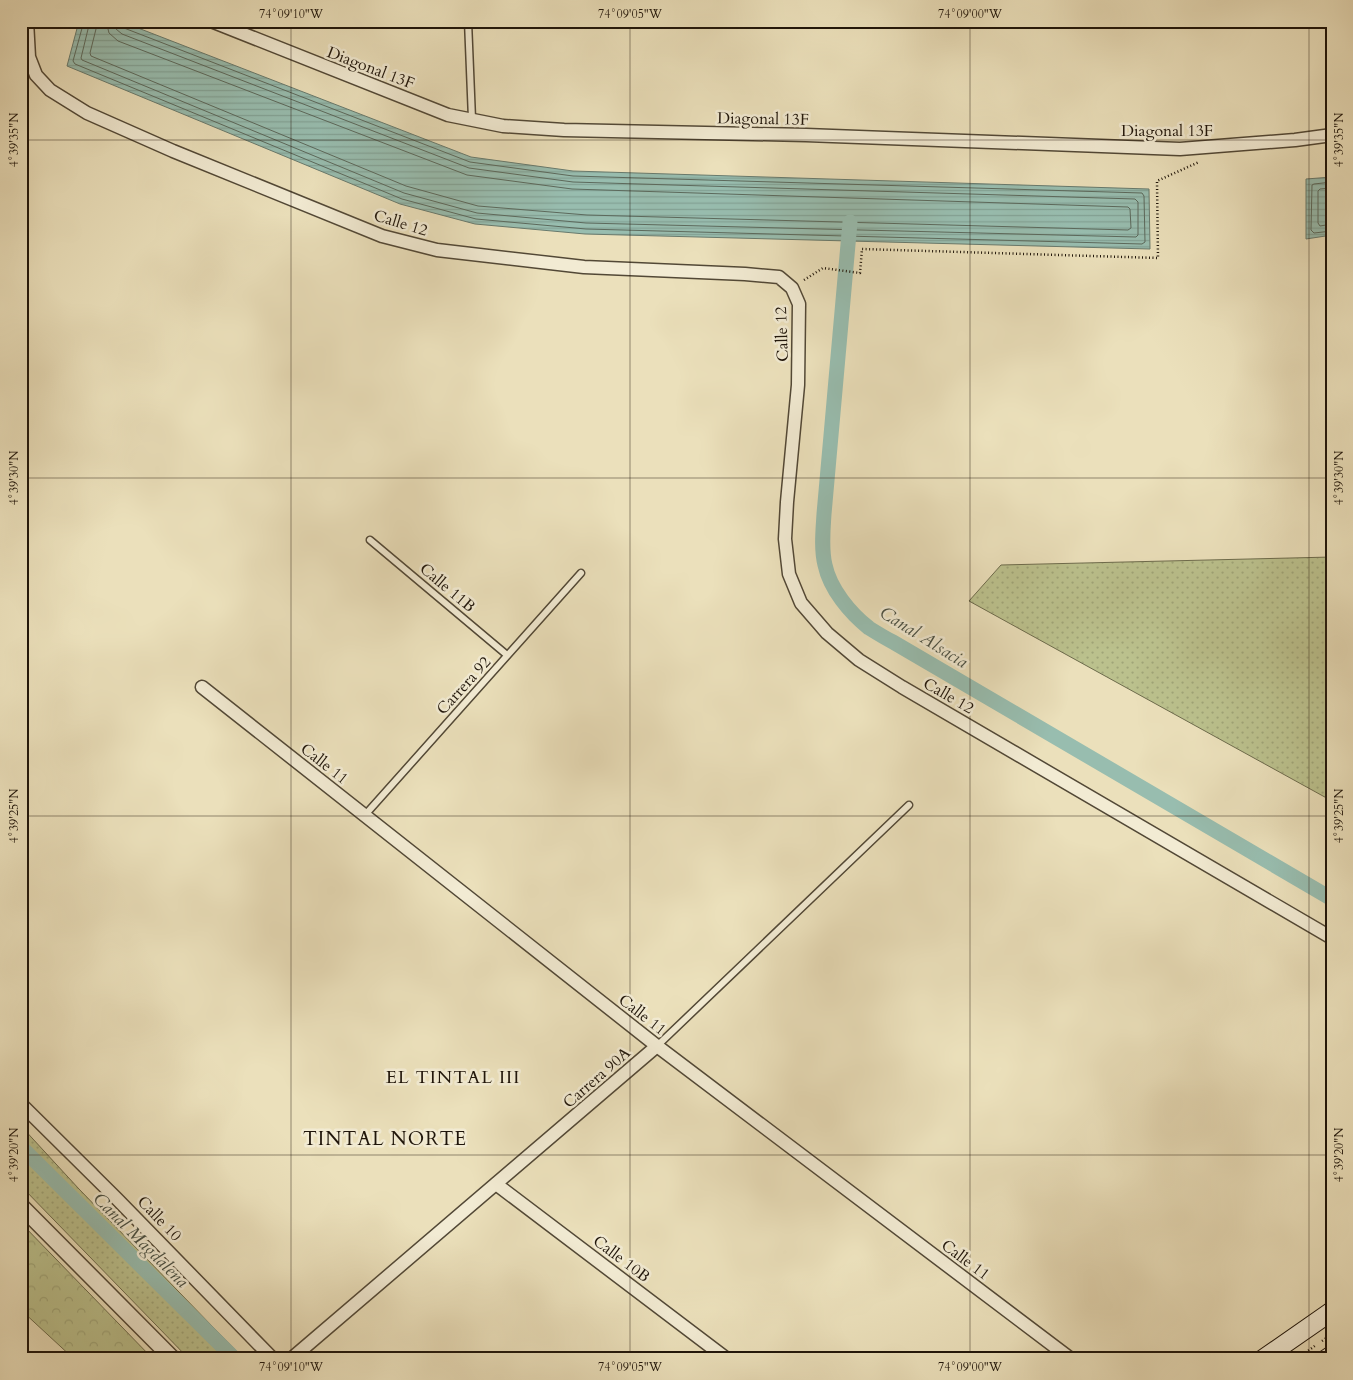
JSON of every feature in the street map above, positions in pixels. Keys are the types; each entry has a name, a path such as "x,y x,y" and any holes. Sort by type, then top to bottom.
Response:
{"main road":[{"path":"1263,1359 1332,1311"},
{"path":"1326,1359 1332,1355"}],"street":[{"name":"Calle 12","path":"27,21 29,57 36,75 50,90 88,113 173,151 382,236 437,250 584,268 745,274 779,278 792,288 799,304 798,385 785,540 789,574 801,603 827,632 859,660 1332,938"},
{"name":"Diagonal 13F","path":"211,21 448,114 503,126 564,130 806,134 1180,149 1332,136"},
{"name":"Calle 11","path":"202,687 657,1046 1071,1359"},
{"name":"Carrera 90A","path":"291,1359 657,1046"},
{"name":"Calle 10","path":"21,1104 117,1199 273,1359"},
{"name":"Calle 10B","path":"496,1184 727,1359"},
{"path":"21,1206 173,1359"}],"lane":[{"path":"468,21 472,119"},
{"name":"Calle 11B","path":"370,540 508,655"},
{"name":"Carrera 92","path":"365,815 581,573"},
{"name":"Carrera 90A","path":"657,1046 909,805"}],"path":[{"path":"792,288 823,268 860,273 862,249 1158,258 1157,180 1202,160"}],"green space":[{"path":"1332,557 1332,801 969,601 1001,565"},
{"path":"21,1126 79,1189 244,1359 189,1359 21,1186"},
{"path":"21,1223 153,1359 74,1359 21,1310"}],"water":[{"path":"79,21 120,21 471,157 573,171 1149,189 1150,249 585,234 475,224 400,204 67,66"},
{"path":"1332,177 1332,235 1306,239 1306,179"}],"waterway":[{"name":"Canal Alsacia","path":"850,222 823,540 824,559 831,583 836,592 848,608 878,634 1332,899"},
{"name":"Canal Magdalena","path":"21,1147 235,1359"}],"district":[{"name":"EL TINTAL III","path":"453,1077"},
{"name":"TINTAL NORTE","path":"385,1138"}]}
